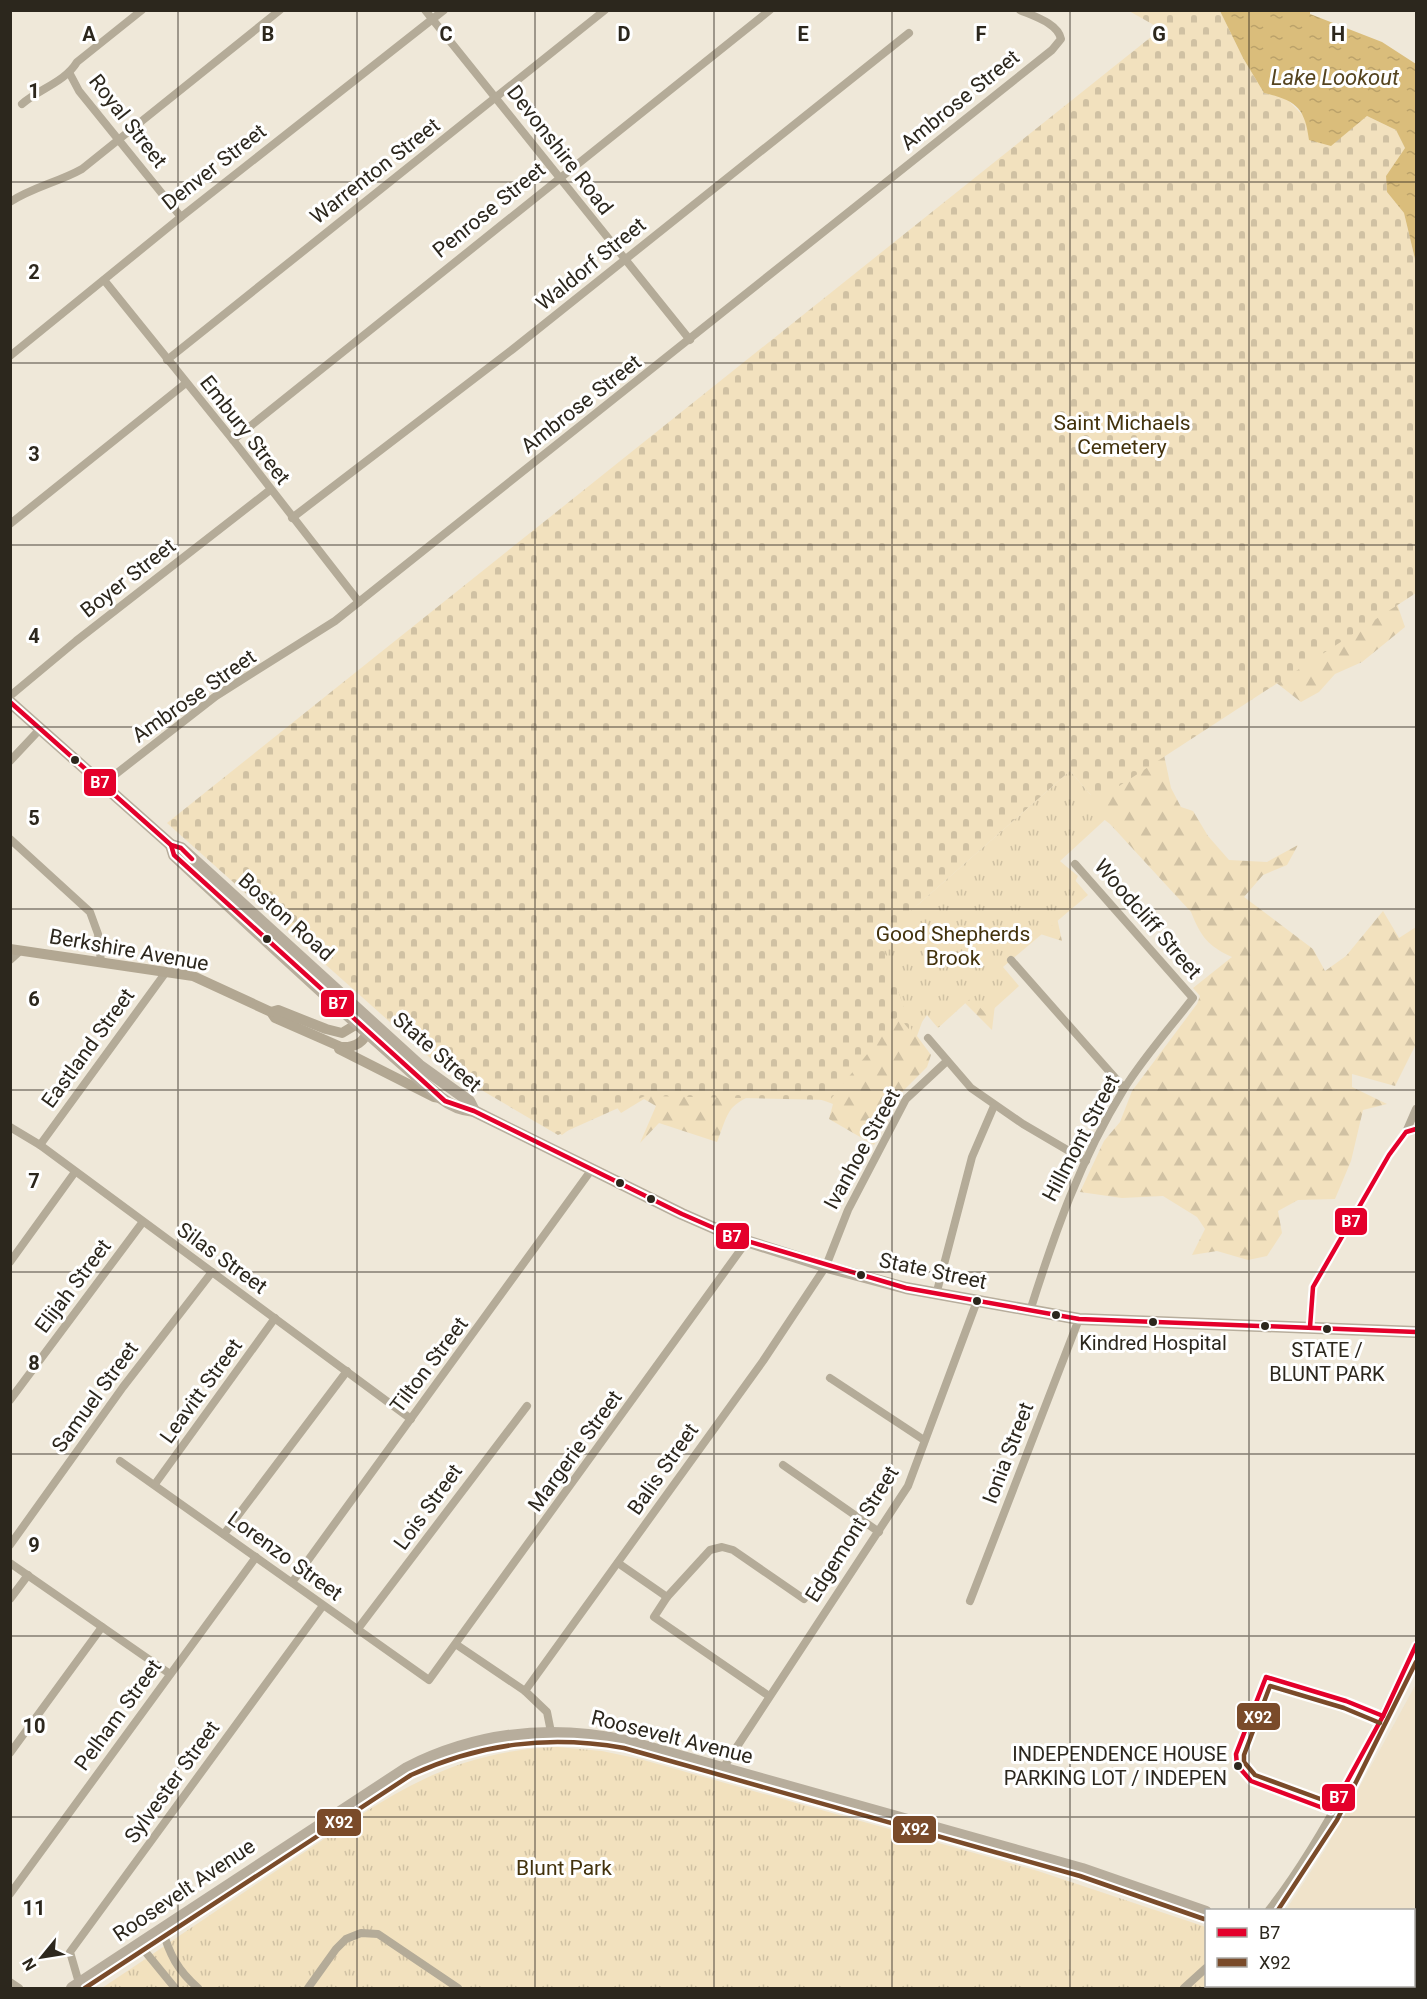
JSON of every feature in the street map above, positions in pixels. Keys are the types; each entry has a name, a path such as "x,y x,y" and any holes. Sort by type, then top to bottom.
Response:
{"main road":[{"name":"Boston Road","path":"10,702 171,845 181,848 366,1021 368,1034"},
{"name":"Berkshire Avenue","path":"15,950 166,972 206,981 271,1012 275,1018 330,1044 356,1046 368,1034"},
{"name":"Berkshire Avenue","path":"271,1012 278,1010 342,1033 366,1021"},
{"name":"State Street","path":"366,1021 419,1065 468,1101 474,1111"},
{"name":"State Street","path":"368,1034 442,1098 463,1110 474,1111 693,1219 747,1241 826,1266 936,1295 1079,1319 1416,1332"},
{"path":"330,1044 434,1097 442,1098"},
{"name":"Roosevelt Avenue","path":"75,1986 377,1786 419,1762 472,1743 551,1732 620,1740 723,1768 1082,1869 1205,1912"}],"street":[{"path":"22,104 37,90 70,74 77,62 142,10"},
{"path":"10,202 30,190 82,169 280,10"},
{"name":"Devonshire Road","path":"424,10 560,177 624,261 690,340"},
{"name":"Denver Street","path":"10,356 181,217 444,10"},
{"name":"Warrenton Street","path":"167,360 605,10"},
{"name":"Penrose Street","path":"233,440 770,10"},
{"name":"Ambrose Street","path":"103,784 216,696 309,640 359,602 1052,50 1061,39 1059,32 1043,20 1020,10"},
{"name":"Waldorf Street","path":"292,518 426,418 909,33"},
{"name":"Royal Street","path":"70,74 79,91 181,217"},
{"name":"Embury Street","path":"104,280 359,602"},
{"path":"10,524 186,383"},
{"name":"Boyer Street","path":"10,696 76,641 270,490"},
{"path":"10,761 40,728"},
{"path":"10,839 90,912 98,934 101,962"},
{"name":"Woodcliff Street","path":"1075,864 1193,998"},
{"path":"10,960 15,950"},
{"path":"1011,960 1124,1088"},
{"name":"Eastland Street","path":"40,1145 166,972"},
{"name":"Hillmont Street","path":"1030,1311 1058,1222 1086,1161 1124,1088 1193,998"},
{"path":"928,1038 970,1088 994,1106 1086,1161"},
{"name":"Ivanhoe Street","path":"826,1266 848,1210 906,1099 947,1061"},
{"path":"936,1295 972,1157 994,1106"},
{"path":"1310,1327 1312,1287 1389,1155 1406,1132 1416,1109"},
{"name":"Silas Street","path":"10,1127 40,1145 142,1223 411,1419"},
{"name":"Tilton Street","path":"294,1581 592,1169"},
{"path":"10,1262 75,1172"},
{"name":"Elijah Street","path":"10,1400 142,1223"},
{"name":"Margerie Street","path":"429,1680 457,1645 747,1241"},
{"name":"Balis Street","path":"525,1691 763,1361 826,1266"},
{"name":"Samuel Street","path":"10,1545 123,1387 212,1272"},
{"name":"Edgemont Street","path":"723,1768 908,1486 977,1301"},
{"name":"Leavitt Street","path":"155,1484 275,1318"},
{"name":"Ionia Street","path":"970,1601 1079,1319"},
{"path":"224,1534 346,1371"},
{"path":"830,1378 924,1440"},
{"name":"Lois Street","path":"357,1630 527,1406"},
{"name":"Lorenzo Street","path":"120,1461 256,1557 294,1581 322,1606 429,1680"},
{"path":"783,1465 879,1532"},
{"path":"770,1696 654,1617 667,1597 710,1550 723,1547 733,1550 804,1599"},
{"name":"Pelham Street","path":"10,1894 256,1557"},
{"path":"10,1563 170,1674"},
{"path":"618,1563 667,1597"},
{"path":"10,1599 28,1575"},
{"name":"Sylvester Street","path":"75,1986 70,1952 322,1606"},
{"path":"10,1753 102,1627"},
{"path":"1270,1909 1307,1858 1383,1716 1416,1644"},
{"path":"457,1645 525,1691 547,1712 551,1732"},
{"path":"162,1928 169,1954 182,1974 196,1988"},
{"path":"308,1989 336,1949 346,1939 362,1933 378,1934 458,1989"},
{"path":"139,1944 175,1989"},
{"path":"1184,1989 1205,1969"},
{"path":"10,1982 19,1989"}],"shaded area":[{"path":"1416,1684 1416,1960 1415,1909 1287,1909 1326,1848"}],"green space":[{"name":"Saint Michaels Cemetery","path":"1129,11 1220,11 1243,58 1264,93 1286,98 1331,145 1367,116 1396,130 1405,148 1386,176 1387,192 1404,213 1416,263 1416,593 1096,801 1070,771 880,938 913,1034 898,1016 830,1100 645,1096 558,1135 437,1064 167,823 1161,29"},
{"path":"1396,601 1405,627 1362,662 1335,674 1319,692 1301,702 1274,681 1164,755 1171,788 1181,807 1193,811 1208,836 1229,860 1267,862 1298,845 1287,865 1263,875 1244,897 1313,949 1325,971 1346,956 1383,911 1399,938 1416,927 1416,1044 1395,1086 1352,1074 1352,1087 1387,1104 1363,1110 1351,1161 1335,1199 1298,1200 1278,1211 1282,1233 1267,1256 1248,1260 1217,1251 1192,1255 1205,1229 1197,1217 1163,1196 1122,1198 1080,1192 1104,1141 1120,1122 1132,1091 1197,1004 1200,996 1193,988 1232,957 1206,940 1191,912 1110,824 1097,814 1055,857 1078,876 1056,913 1062,941 1031,931 1002,946 992,1030 961,999 926,1011 917,1036 931,1055 927,1067 901,1093 874,1145 829,1119 833,1104 781,1091 755,1094 732,1108 717,1142 659,1123 640,1143 656,1106 644,1099 621,1113 613,1102 604,1103 562,1135 528,1116 855,945"},
{"name":"Good Shepherds Brook","path":"1070,771 1109,816 1059,862 1088,895 1003,967 1019,986 987,1015 971,998 938,1028 927,1015 913,1034 880,938"},
{"name":"Blunt Park","path":"557,1747 602,1751 640,1759 1038,1871 1205,1927 1205,1987 1244,1987 102,1988 387,1799 417,1782 448,1769 481,1758"}],"water":[{"name":"Lake Lookout","path":"1220,11 1310,11 1310,14 1382,42 1416,64 1416,263 1404,213 1387,192 1386,176 1405,148 1396,130 1367,116 1331,146 1309,140 1305,120 1297,107 1284,99 1264,93 1243,58"}],"transit line":[{"name":"B7","path":"10,702 171,845 181,848 192,859"},
{"name":"B7","path":"171,845 174,855 445,1101 474,1111 682,1214 737,1238 906,1288 1079,1319 1416,1332"},
{"name":"B7","path":"1310,1327 1313,1287 1389,1155 1406,1132 1416,1129"},
{"name":"B7","path":"1383,1716 1416,1645"},
{"name":"X92","path":"1279,1909 1337,1820 1416,1662"},
{"name":"B7","path":"1266,1677 1346,1701 1383,1716 1331,1811 1251,1781 1237,1765 1236,1754 1266,1677"},
{"name":"X92","path":"1334,1804 1255,1775 1244,1762 1244,1755 1270,1686 1344,1708 1380,1723"},
{"name":"X92","path":"85,1988 411,1775 463,1755 542,1742 569,1742 624,1748 1080,1876 1204,1919"}],"place":[{"name":"Kindred Hospital","path":"1153,1322"},
{"name":"STATE / BLUNT PARK","path":"1327,1329"},
{"name":"INDEPENDENCE HOUSE PARKING LOT / INDEPEN","path":"1238,1766"}]}
